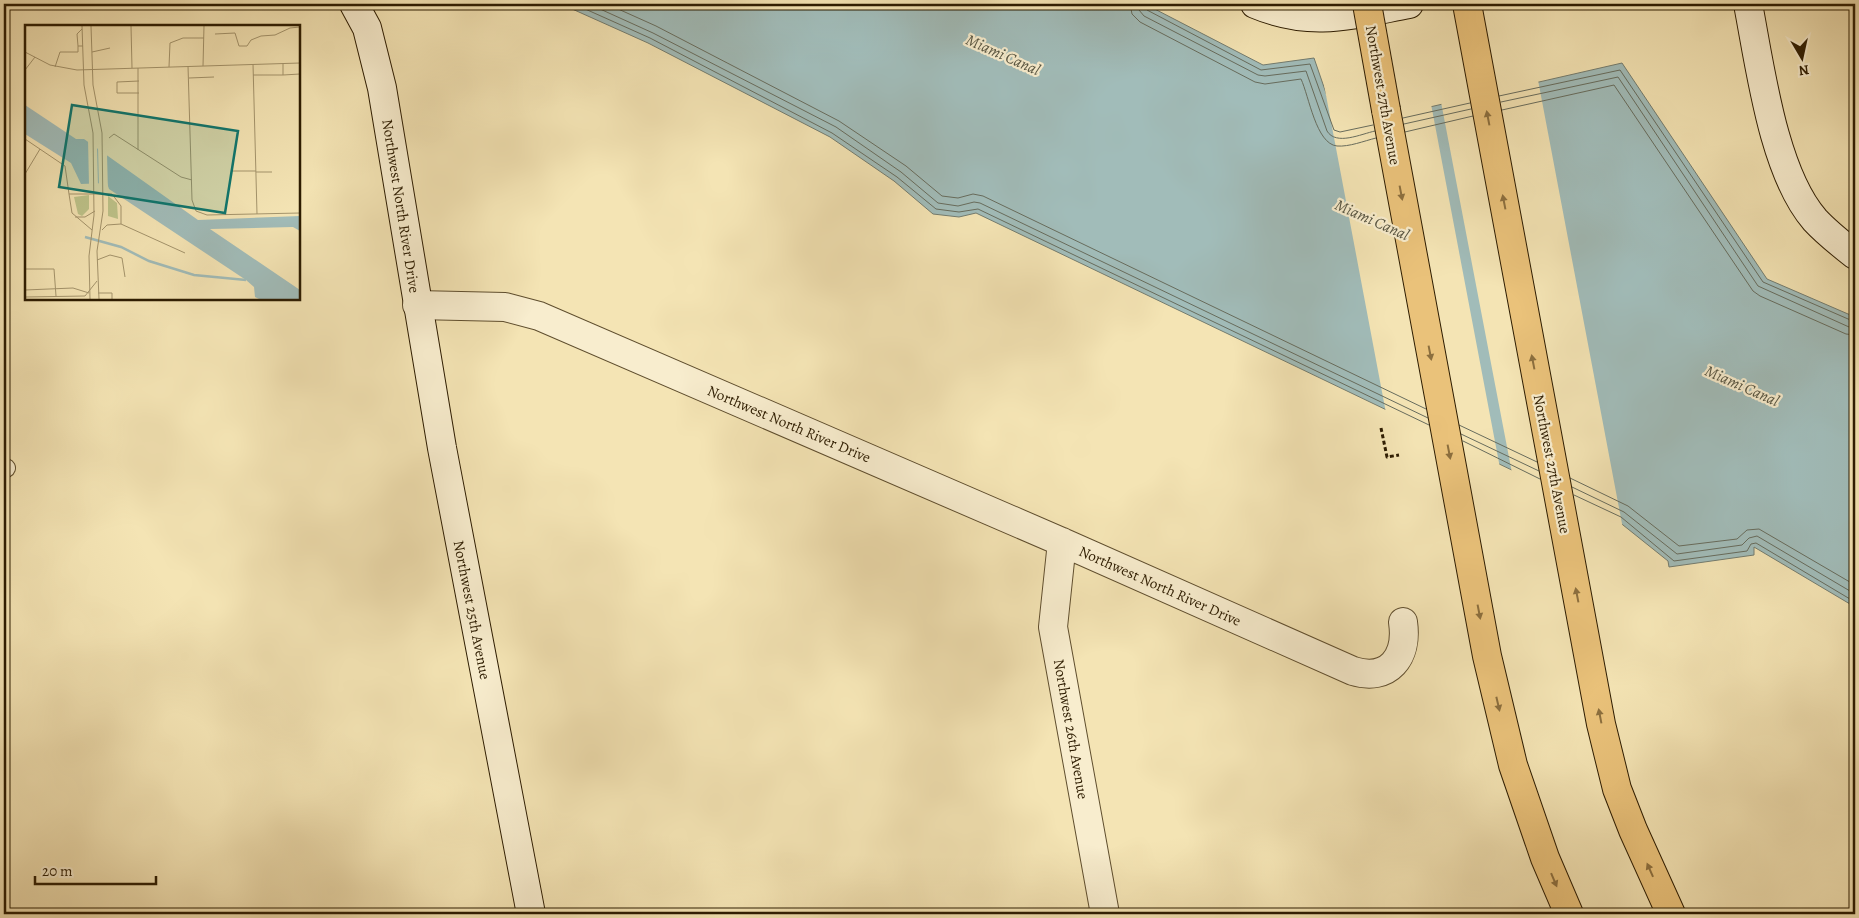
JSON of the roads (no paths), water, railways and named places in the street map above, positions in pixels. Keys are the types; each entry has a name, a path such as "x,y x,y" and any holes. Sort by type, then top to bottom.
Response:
{"highway":[{"name":"Northwest 27th Avenue","path":"1366,4 1487,656 1513,765 1545,858 1569,914"},
{"name":"Northwest 27th Avenue","path":"1466,4 1601,724 1617,789 1632,830 1671,914"}],"street":[{"name":"Northwest North River Drive","path":"354,4 367,28 382,88 417,305 505,307 539,316 1365,675 1376,673 1397,661 1403,648 1405,636 1403,622"},
{"path":"1255,4 1302,18 1334,18 1409,4"},
{"path":"1748,4 1760,68 1784,163 1797,192 1814,219 1855,255"},
{"name":"Northwest 25th Avenue","path":"417,305 443,458 531,914"},
{"name":"Northwest 26th Avenue","path":"1062,542 1053,627 1105,914"}],"water":[{"name":"Miami Canal","path":"561,4 1145,4 1263,65 1314,58 1338,128 1622,63 1767,279 1855,317 1855,607 1754,547 1754,555 1669,567 1668,561 1618,521 976,213 959,217 933,214 894,181 830,137 648,43"}]}
